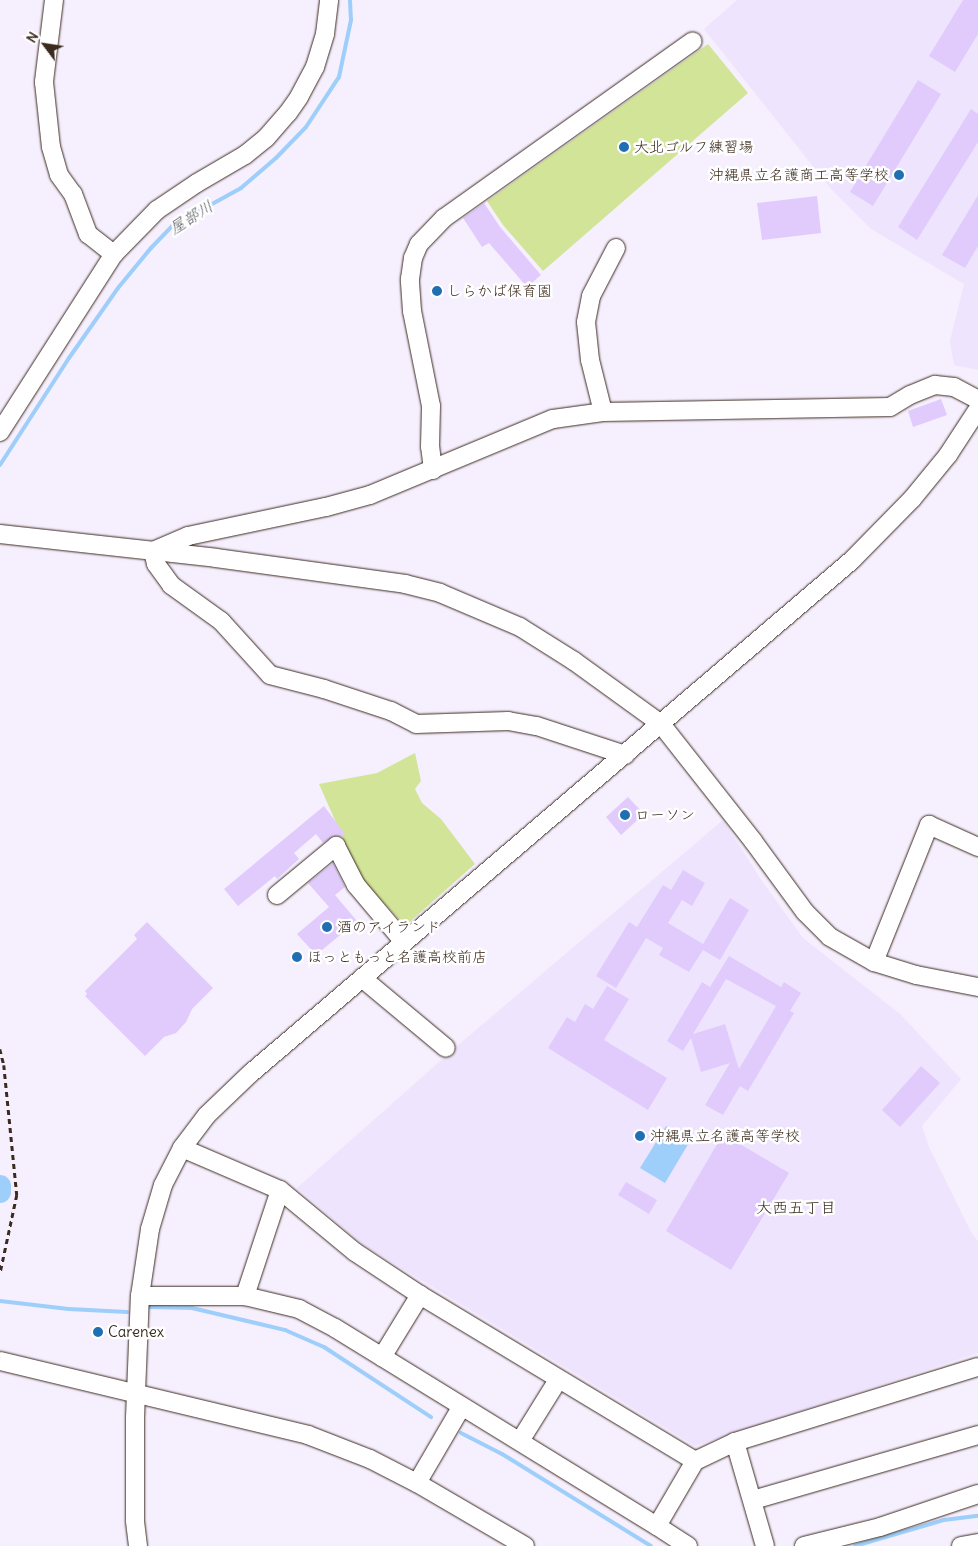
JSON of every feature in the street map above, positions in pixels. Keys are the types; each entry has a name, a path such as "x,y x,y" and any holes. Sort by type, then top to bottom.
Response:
{"street":[{"path":"54,0 44,82 51,146 59,175 73,194 88,234 114,254"},
{"path":"0,432 114,254 157,210 197,183 245,155 277,126 299,97 314,67 325,34 329,0"},
{"path":"433,470 430,447 431,406 412,311 410,279 413,258 419,244 444,218 693,41"},
{"path":"603,412 590,360 586,322 591,296 616,248"},
{"path":"153,551 188,536 326,506 370,494 433,470 553,419 603,412 890,406 910,394 936,385 954,388 978,400"},
{"path":"138,1546 135,1520 136,1394 140,1296 150,1229 163,1185 182,1148 207,1115 251,1072 625,755 859,553 912,500 948,454 978,409"},
{"path":"1,534 153,551 405,584 440,593 520,627 574,661 661,724 753,841 804,912 830,937 874,962 916,976 978,987"},
{"path":"153,551 156,564 171,585 221,621 270,675 324,689 391,712 416,724 508,722 536,726 625,755"},
{"path":"874,962 928,825 978,847"},
{"path":"277,895 336,846 356,885 404,942"},
{"path":"362,978 446,1048"},
{"path":"182,1148 280,1190 356,1252 420,1295 695,1461"},
{"path":"245,1296 280,1190"},
{"path":"382,1357 420,1295"},
{"path":"140,1296 245,1296 299,1309 520,1441 688,1546"},
{"path":"0,1361 308,1435 370,1459 417,1483 525,1546"},
{"path":"657,1526 695,1461 734,1442 978,1368"},
{"path":"520,1441 558,1380"},
{"path":"417,1483 462,1406"},
{"path":"753,1500 978,1435"},
{"path":"734,1442 753,1500 765,1546"},
{"path":"804,1546 880,1528 978,1494"},
{"path":"961,1546 978,1543"}],"path":[{"path":"0,1049 4,1065 17,1195 0,1274"}],"shaded area":[{"name":"沖縄県立名護商工高等学校","path":"737,0 978,0 978,370 954,365 950,341 964,284 871,229 831,189 704,29"},
{"name":"沖縄県立名護高等学校","path":"723,820 762,881 803,938 900,1014 961,1079 922,1126 929,1147 971,1232 978,1241 978,1353 695,1446 360,1243 297,1188 456,1047"}],"green space":[{"name":"大北ゴルフ練習場","path":"708,44 748,93 543,271 503,225 487,201"},
{"path":"415,753 421,781 415,789 422,803 441,819 475,864 405,926 360,877 319,784 377,773"}],"water":[{"path":"666,1126 690,1141 665,1183 640,1168"}],"building":[{"path":"963,0 978,0 978,34 955,72 929,56"},
{"path":"918,80 941,94 873,206 850,192"},
{"path":"971,109 978,114 978,142 917,240 898,227"},
{"path":"978,195 978,246 965,268 942,255"},
{"path":"817,196 821,233 762,240 757,203"},
{"path":"484,203 500,227 541,275 527,287 489,243 482,247 463,218"},
{"path":"941,399 947,415 913,427 908,411"},
{"name":"ローソン","path":"628,797 644,814 621,835 606,817"},
{"path":"324,806 345,834 341,837 334,836 323,843 316,834 294,853 299,859 277,879 275,876 238,906 224,889"},
{"name":"酒のアイランド","path":"333,863 345,887 335,895 357,921 316,955 297,934 329,907 308,883"},
{"path":"683,870 705,883 692,906 682,900 668,923 703,944 730,898 749,910 720,960 703,950 689,972 659,955 663,948 646,938 616,988 596,976 629,922 637,927 663,885 671,890"},
{"path":"147,922 213,988 192,1009 186,1022 176,1033 164,1037 145,1056 85,996 87,994 85,991 137,939 134,935"},
{"path":"729,956 781,987 784,982 801,993 790,1011 794,1013 748,1091 740,1086 723,1115 705,1105 730,1063 701,1072 691,1038 683,1051 667,1041 702,982 710,987","holes":["726,979 776,1006 739,1069 725,1024 693,1034"]},
{"path":"607,986 629,999 604,1040 667,1078 648,1110 548,1048 567,1017 575,1022 585,1004 593,1009"},
{"path":"921,1066 940,1083 900,1127 882,1110"},
{"path":"723,1134 789,1173 731,1270 666,1231"},
{"path":"626,1182 657,1200 649,1214 618,1195"}],"waterway":[{"name":"屋部川","path":"0,465 69,358 118,288 151,248 172,226 241,188 276,158 306,127 339,77 351,20 350,0"},
{"name":"屋部川","path":"0,1186 0,1192"},
{"path":"0,1301 69,1309 127,1312"},
{"path":"149,1307 192,1308 285,1330 324,1347 431,1417"},
{"path":"461,1433 502,1454 651,1546"},
{"path":"855,1546 944,1520 978,1516"}],"place":[{"name":"大北ゴルフ練習場","path":"624,147"},
{"name":"沖縄県立名護商工高等学校","path":"899,175"},
{"name":"しらかば保育園","path":"437,291"},
{"name":"ローソン","path":"625,815"},
{"name":"酒のアイランド","path":"327,927"},
{"name":"ほっともっと名護高校前店","path":"297,957"},
{"name":"沖縄県立名護高等学校","path":"640,1136"},
{"name":"Carenex","path":"98,1332"}],"district":[{"name":"大西五丁目","path":"796,1207"}]}
